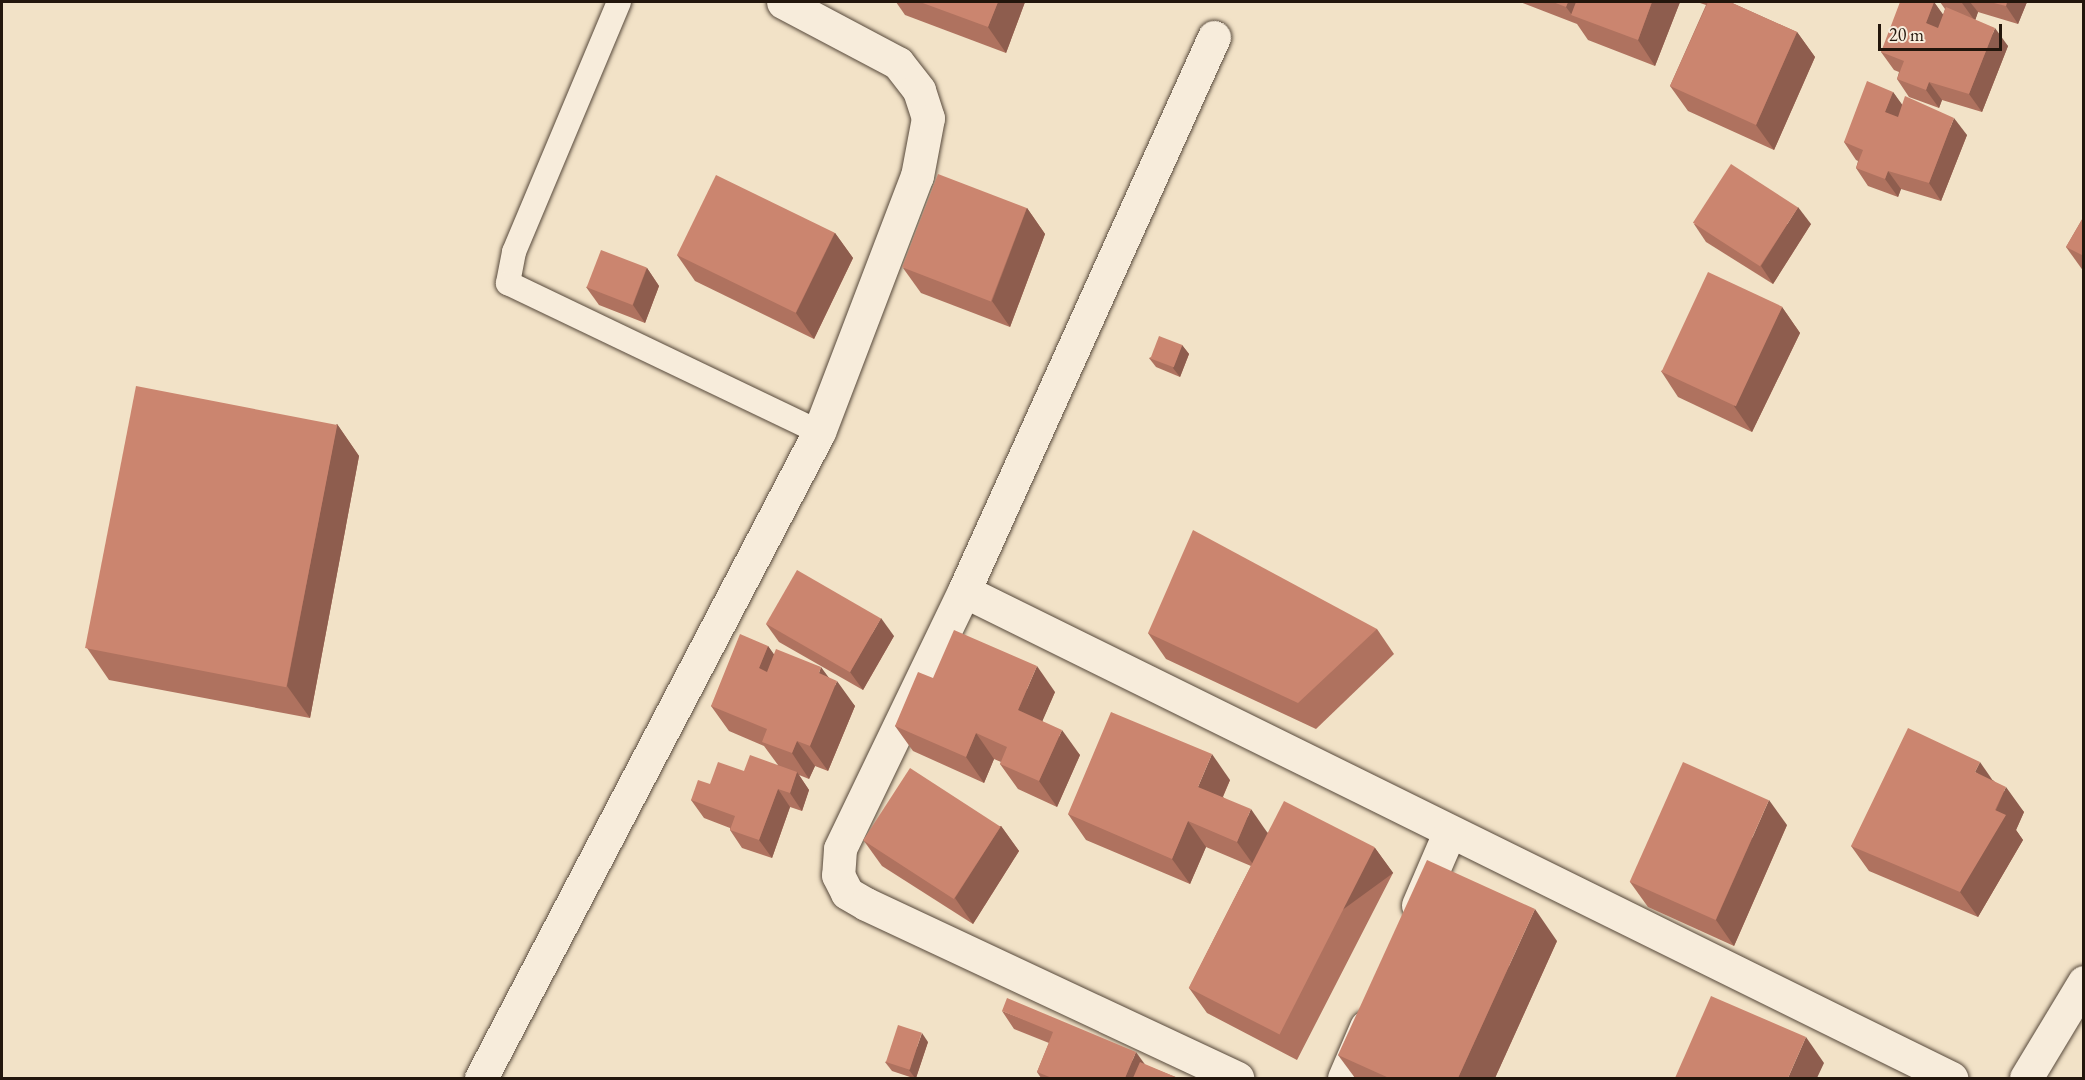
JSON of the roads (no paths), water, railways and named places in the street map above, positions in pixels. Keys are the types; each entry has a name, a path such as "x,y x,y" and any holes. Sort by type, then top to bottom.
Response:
{"street":[{"path":"481,1078 819,432 917,176 928,118 919,90 898,63 783,2"},
{"path":"1214,37 964,591 840,849 838,875 848,893 1237,1078"},
{"path":"964,591 1951,1078"},
{"path":"1404,939 1449,832"},
{"path":"2026,1078 2084,982"},
{"path":"1344,1078 1381,993"}],"lane":[{"path":"619,2 514,252 508,283 819,432"}]}
